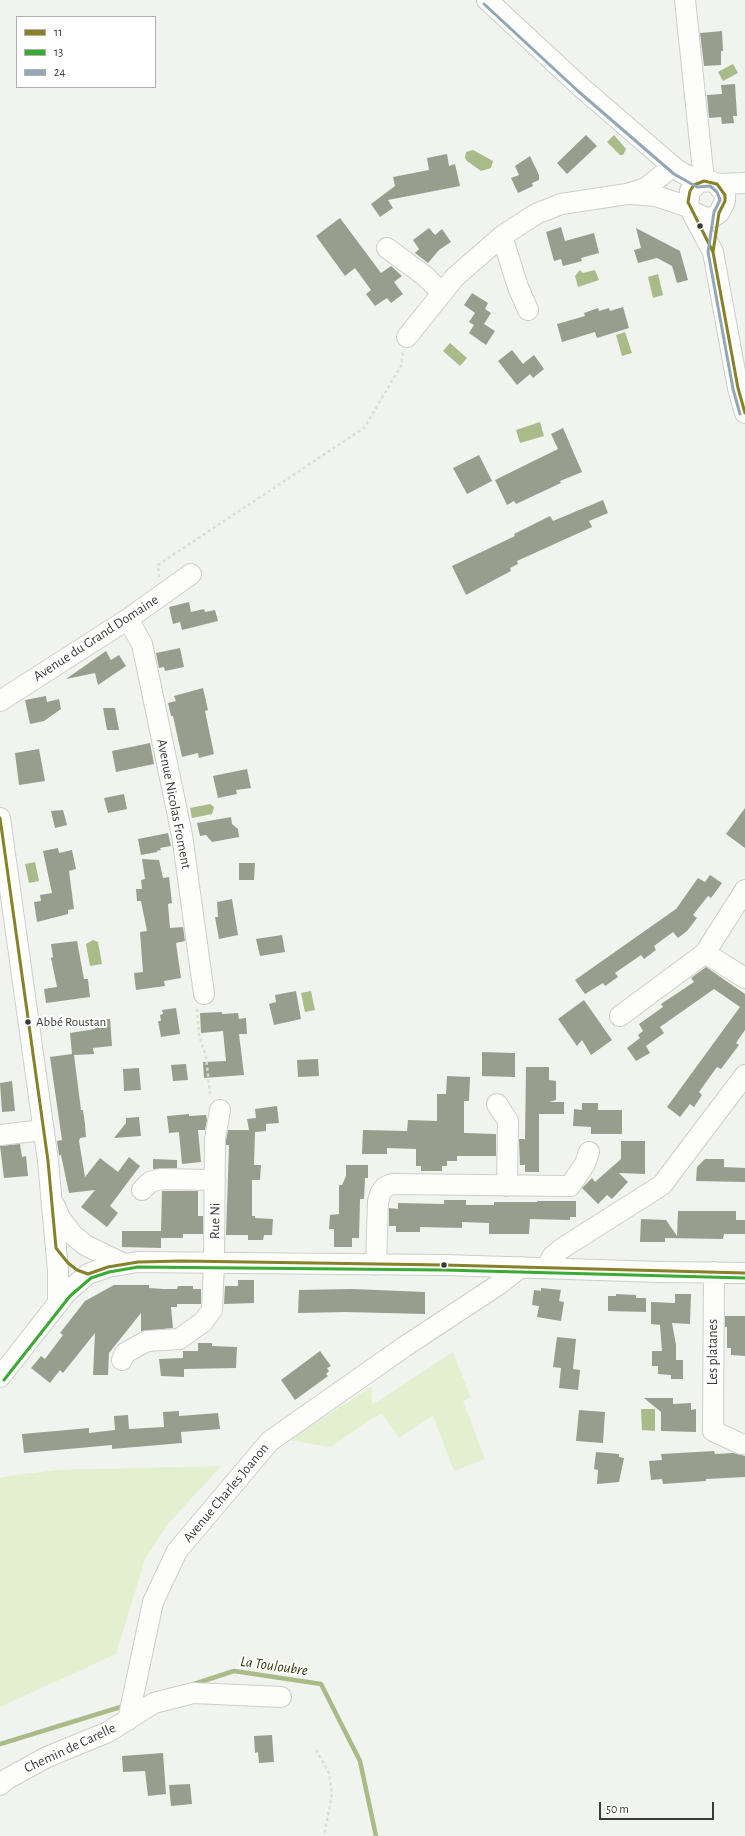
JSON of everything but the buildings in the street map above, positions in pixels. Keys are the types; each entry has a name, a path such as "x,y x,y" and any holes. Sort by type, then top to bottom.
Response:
{"street":[{"path":"487,0 582,88 675,168 698,194 706,218 713,217 745,191"},
{"path":"685,0 698,194 713,252 738,388 745,413"},
{"path":"407,337 455,277 502,236 536,214 561,204 627,194 646,188 675,168"},
{"path":"698,194 745,183"},
{"path":"627,194 656,196 698,194 725,195 713,252"},
{"path":"502,236 518,286 528,310"},
{"path":"387,248 425,276 442,293"},
{"name":"Avenue du Grand Domaine","path":"0,701 128,619 191,574"},
{"name":"Avenue Nicolas Froment","path":"128,619 142,644 182,835 204,994"},
{"path":"0,818 6,909 43,1130 52,1199 59,1290 58,1303"},
{"path":"620,1016 705,953 745,890"},
{"path":"705,953 745,978"},
{"path":"547,1268 552,1257 561,1249 662,1185 745,1075"},
{"name":"Rue Ni","path":"122,1360 125,1354 147,1341 179,1339 203,1322 212,1310 214,1262 215,1102"},
{"path":"498,1104 508,1121 507,1186"},
{"path":"0,1135 43,1130"},
{"path":"376,1264 378,1201 381,1192 385,1187 392,1184 570,1186 586,1164 589,1152"},
{"path":"142,1190 150,1182 160,1179 215,1180"},
{"path":"52,1199 60,1218 73,1235 85,1245 124,1264"},
{"path":"85,1245 88,1262 88,1274"},
{"path":"56,1248 68,1263 77,1270 88,1274"},
{"path":"0,1377 66,1293 88,1274 108,1267 138,1262 376,1264 745,1273"},
{"name":"Avenue Charles Joanon","path":"128,1720 153,1602 177,1552 270,1441 404,1347 498,1285 521,1267"},
{"name":"Les platanes","path":"714,1272 713,1431 741,1444 745,1444"},
{"name":"Chemin de Carelle","path":"0,1785 7,1778 47,1757 108,1732 154,1703 193,1693 281,1697"}],"path":[{"path":"165,593 159,582 158,565 364,428 401,366 407,337"},
{"path":"204,994 197,1002 199,1036 206,1057 215,1102"},
{"path":"316,1750 329,1773 332,1794 324,1836"}],"shaded area":[{"path":"733,64 738,73 723,81 718,72"},
{"path":"614,135 626,149 623,155 620,155 607,142"},
{"path":"473,150 493,161 491,168 481,171 467,161 465,158 466,152"},
{"path":"580,270 583,273 595,270 599,280 578,287 575,276"},
{"path":"658,274 663,295 653,298 648,277"},
{"path":"625,332 632,353 622,356 616,335"},
{"path":"450,343 467,358 460,366 443,351"},
{"path":"540,422 544,436 520,443 516,430"},
{"path":"210,804 214,807 212,814 192,818 190,808"},
{"path":"35,862 39,881 29,883 25,864"},
{"path":"93,940 98,942 102,964 90,966 86,944"},
{"path":"311,991 315,1010 305,1012 301,993"},
{"path":"453,1352 471,1398 463,1401 485,1459 454,1471 433,1416 399,1438 382,1414 373,1418 331,1447 289,1440 371,1387 372,1405"},
{"path":"641,1409 655,1409 655,1431 642,1430"},
{"path":"221,1466 168,1524 145,1559 116,1654 0,1707 0,1478 58,1470"}],"waterway":[{"name":"La Touloubre","path":"191,1685 234,1671 321,1684 360,1761 376,1836"},
{"name":"La Touloubre","path":"0,1744 127,1705"}],"transit line":[{"name":"24","path":"484,4 579,92 674,174 697,187 710,186 717,192 720,200 714,212 708,252 733,389 740,414"},
{"name":"11","path":"704,181 717,184 725,195 725,201 719,213 713,252 688,202 690,191 694,185 704,181"},
{"name":"11","path":"713,252 738,388 745,413"},
{"name":"11","path":"0,818 48,1161 56,1248 68,1263 77,1270 88,1274 108,1267 138,1262 182,1261 444,1265 745,1273"},
{"name":"13","path":"4,1380 70,1296 91,1278 109,1272 138,1267 444,1270 745,1278"}],"place":[{"name":"Abbé Roustan","path":"28,1022"}]}
